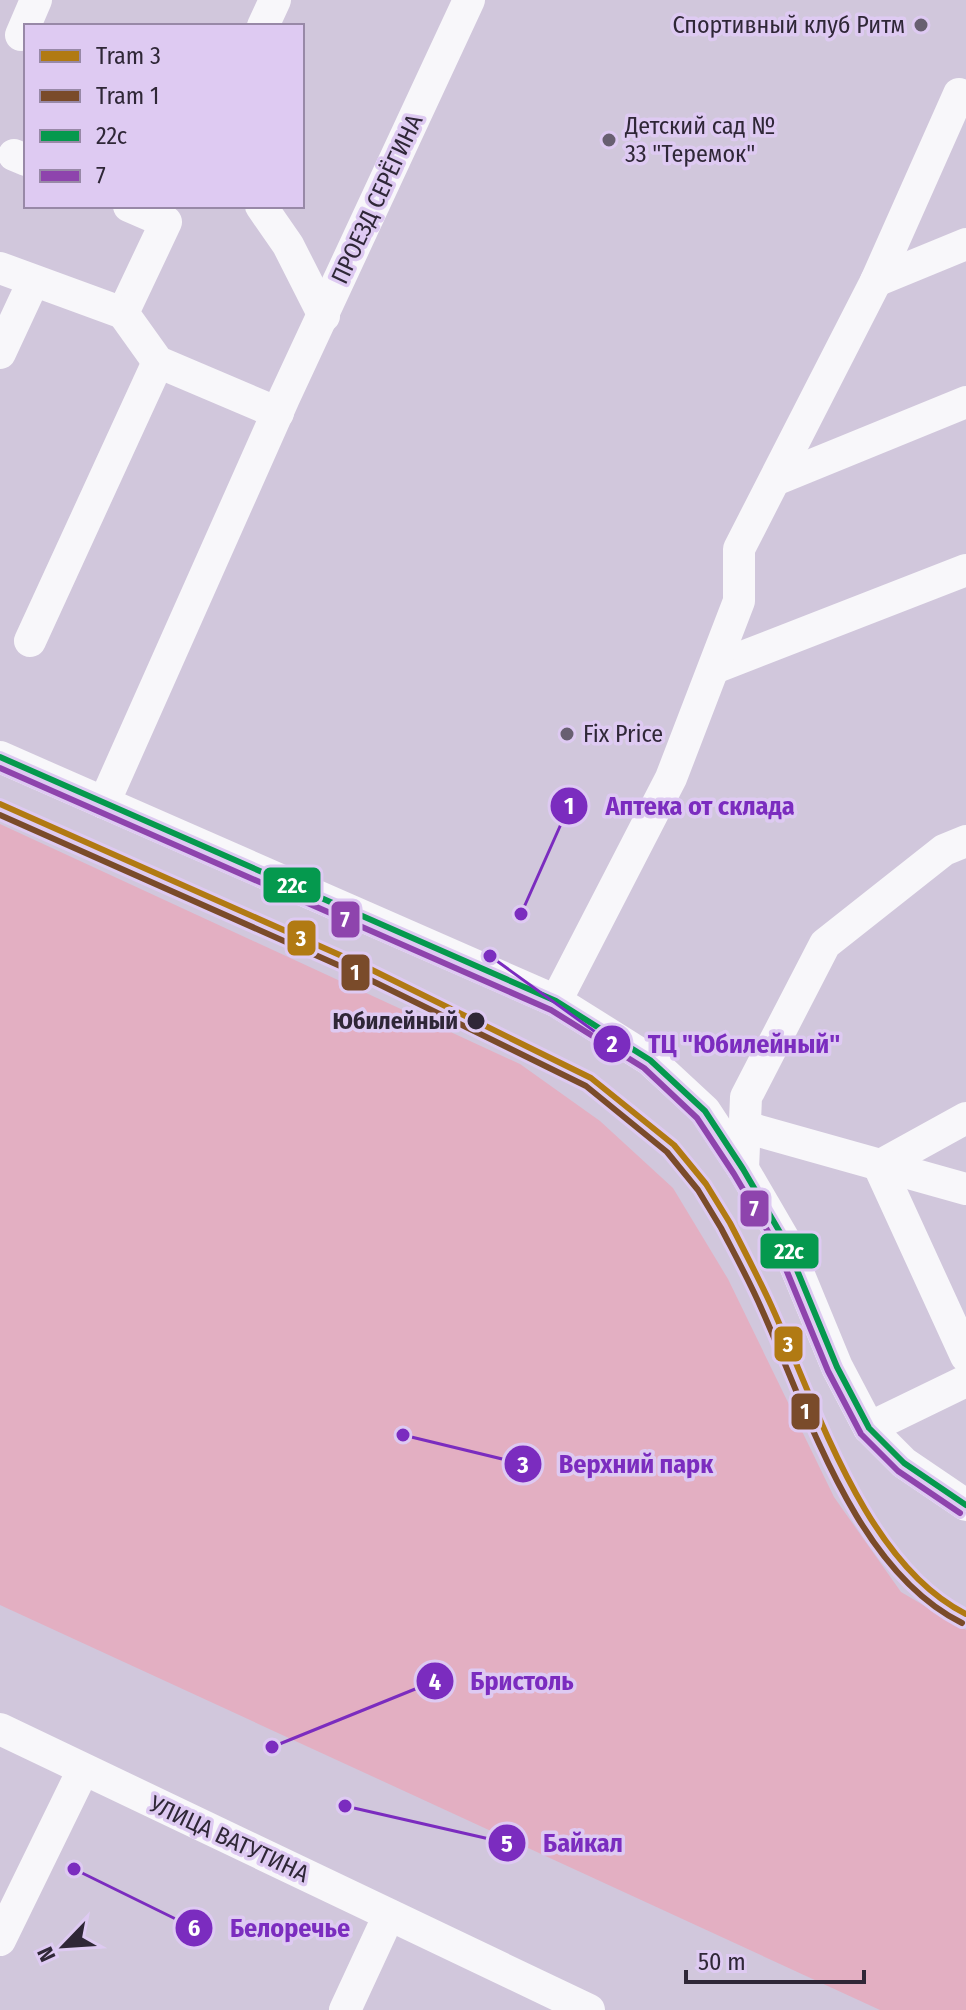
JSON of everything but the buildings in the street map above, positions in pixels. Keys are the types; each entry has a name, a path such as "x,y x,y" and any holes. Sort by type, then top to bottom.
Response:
{"street":[{"path":"16,32 36,0"},
{"path":"264,24 275,0"},
{"name":"ПРОЕЗД СЕРЁГИНА","path":"104,803 281,405 469,0"},
{"path":"556,1001 671,778 739,601 739,549 876,281 959,94 966,97"},
{"path":"123,313 166,222 134,208"},
{"path":"262,208 288,245 324,316"},
{"path":"876,281 966,244"},
{"path":"0,268 123,313 158,362 281,405"},
{"path":"0,353 33,282"},
{"path":"30,641 158,362"},
{"path":"775,480 966,402"},
{"path":"714,668 966,570"},
{"path":"0,757 556,1001 650,1060 705,1111 743,1169 785,1241 837,1367 869,1428 904,1463 966,1505"},
{"path":"743,1169 746,1097 825,944 944,850 966,841"},
{"path":"879,1166 966,1118"},
{"path":"745,1127 966,1189"},
{"path":"879,1166 966,1356"},
{"path":"869,1428 966,1381"},
{"name":"УЛИЦА ВАТУТИНА","path":"0,1729 589,2010"},
{"path":"0,1940 83,1770"},
{"path":"345,2010 389,1915"}],"shaded area":[{"path":"0,824 520,1064 600,1121 673,1188 728,1279 834,1497 901,1592 966,1630 966,2010 880,2010 0,1605"}],"tram line":[{"name":"3","path":"0,804 360,964 591,1078 674,1145 706,1184 730,1223 771,1305 847,1477 871,1520 899,1558 930,1590 966,1614"},
{"name":"1","path":"0,815 356,973 586,1086 667,1152 698,1190 737,1258 817,1440 864,1528 892,1566 925,1599 962,1623"}],"transit line":[{"name":"22с","path":"0,757 556,1001 650,1060 705,1111 743,1169 785,1241 837,1367 869,1428 904,1463 966,1505"},
{"name":"7","path":"0,768 551,1010 644,1068 697,1118 734,1174 776,1245 828,1371 861,1434 898,1471 960,1513"}],"place":[{"name":"Спортивный клуб Ритм","path":"921,25"},
{"name":"Детский сад № 33 \"Теремок\"","path":"609,140"},
{"name":"Fix Price","path":"567,734"},
{"name":"Аптека от склада","path":"521,914"},
{"name":"ТЦ \"Юбилейный\"","path":"490,956"},
{"name":"Юбилейный","path":"476,1021"},
{"name":"Верхний парк","path":"403,1435"},
{"name":"Бристоль","path":"272,1747"},
{"name":"Байкал","path":"345,1806"},
{"name":"Белоречье","path":"74,1869"}]}
